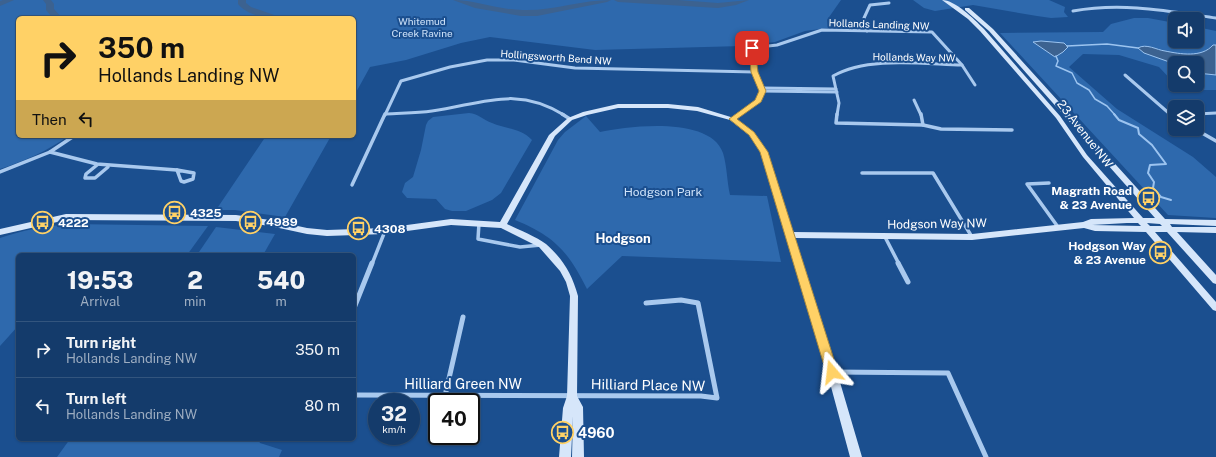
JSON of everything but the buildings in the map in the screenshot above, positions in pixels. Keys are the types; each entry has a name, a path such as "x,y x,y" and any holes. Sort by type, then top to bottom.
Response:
{"street":[{"name":"23 Avenue NW","path":"944,0 970,18 982,30 1058,117 1080,150 1216,308"},
{"name":"23 Avenue NW","path":"952,0 978,18 991,30 1216,281"},
{"path":"867,31 864,18 870,5 888,3"},
{"path":"1133,3 1216,18"},
{"path":"1073,11 1087,6 1100,4"},
{"name":"Hollands Landing NW","path":"762,89 755,72 752,48 777,45 822,30 932,32 962,66 975,85"},
{"name":"Hollingsworth Bend NW","path":"352,185 401,81 450,67 487,60 514,60 575,68 755,72"},
{"name":"Hollands Way NW","path":"836,91 833,76 837,72 866,64 962,66"},
{"path":"1125,75 1168,113"},
{"path":"732,119 758,101 762,89 836,91 839,103 836,123 923,125 941,129 1012,130"},
{"path":"386,114 432,111 496,99 528,99 551,107 570,119"},
{"path":"914,100 921,113 923,125"},
{"path":"502,225 552,135 570,119 600,109 635,106 698,109 732,119 751,134 764,152 832,372 856,457"},
{"path":"1204,114 1216,113"},
{"path":"1204,134 1216,141"},
{"path":"0,172 50,152 71,138"},
{"path":"50,152 108,167 177,170 194,173 193,179 184,182 180,181 177,170"},
{"path":"97,165 86,174 85,178 95,178 108,167"},
{"path":"862,173 933,173 972,237"},
{"path":"1049,184 1027,184 1058,227"},
{"path":"0,232 66,217 236,218 317,232 351,233 384,231 434,223 451,222 502,225 542,245 564,270 574,296 572,396 568,408 565,457"},
{"name":"Hodgson Way NW","path":"1084,226 1091,222 1141,220 1216,223"},
{"path":"479,223 478,238 520,247 542,245"},
{"name":"Hodgson Way NW","path":"790,235 972,237 1058,227 1084,226 1095,228 1168,228 1216,230"},
{"path":"356,303 384,231"},
{"path":"885,237 908,282"},
{"name":"Hilliard Place NW","path":"572,396 701,396 717,398 698,303 681,300 646,303"},
{"path":"446,393 463,317"},
{"path":"832,372 948,373 986,457"},
{"name":"Hilliard Green NW","path":"356,395 428,396"},
{"name":"Hilliard Green NW","path":"480,396 572,396"},
{"path":"572,396 578,407 578,457"}],"green space":[{"name":"Whitemud Creek Ravine","path":"0,0 841,0 827,20 828,28 805,31 775,42 742,46 595,50 490,37 461,43 406,60 370,67 356,92 356,16 16,16 16,138 65,138 36,155 0,169"},
{"path":"913,0 1049,0 1065,7 1064,12 1068,17 1051,18 973,5 935,11 924,8"},
{"path":"1134,18 1148,18 1168,22 1168,48 1204,48 1204,28 1216,31 1216,90 1204,90 1204,56 1168,56 1168,77 1159,67 1119,55 1083,54 1069,67 1117,109 1193,157 1216,177 1216,218 1168,215 1000,33 1103,32 1111,24"},
{"path":"469,113 497,125 523,133 532,140 501,193 492,200 466,211 452,211 445,209 436,199 407,198 402,192 405,183 413,177 428,121 433,117"},
{"name":"Hodgson Park","path":"586,116 600,132 648,126 668,126 702,133 715,141 723,153 730,195 767,196 781,262 622,256 587,289 573,264 558,246 540,232 515,220 558,140 565,132"},
{"path":"265,138 330,138 285,217 235,210 216,210"},
{"path":"70,224 208,226 188,253 16,253 16,328 0,346 0,238 52,226"},
{"path":"216,227 275,234 264,253 198,253"},
{"path":"69,441 259,441 260,443 282,450 279,457 57,457"}],"shaded area":[{"path":"1041,41 1064,43 1068,47 1055,57 1033,42"},
{"path":"1213,45 1216,45 1216,75 1204,74 1204,56 1168,56 1168,62 1144,53 1138,48 1148,46 1184,54 1203,52"}],"waterway":[{"path":"0,4 10,0"},
{"path":"47,0 50,4 50,10 56,16"},
{"path":"242,0 242,4 248,9 268,16"},
{"path":"457,0 475,6 521,13 537,13 607,0"},
{"path":"618,0 708,5 727,5 745,0"},
{"path":"1067,46 1107,44 1138,48"},
{"path":"1056,56 1058,61 1056,66 1072,73 1077,83 1089,90 1095,99 1107,106 1115,115"},
{"path":"1114,114 1119,120 1138,128 1139,134 1152,145 1166,164 1150,165 1148,173 1154,182 1153,188 1161,197 1171,200"}],"place":[{"name":"Magrath Road & 23 Avenue","path":"1148,198"},
{"name":"4325","path":"175,213"},
{"name":"4989","path":"250,222"},
{"name":"4222","path":"42,223"},
{"name":"4308","path":"358,229"},
{"name":"Hodgson Way & 23 Avenue","path":"1161,253"},
{"name":"4960","path":"562,433"}],"district":[{"name":"Hodgson","path":"623,238"}],"route":[{"path":"752,48 755,72 762,91 758,101 732,119 751,134 764,152 832,372"}]}
